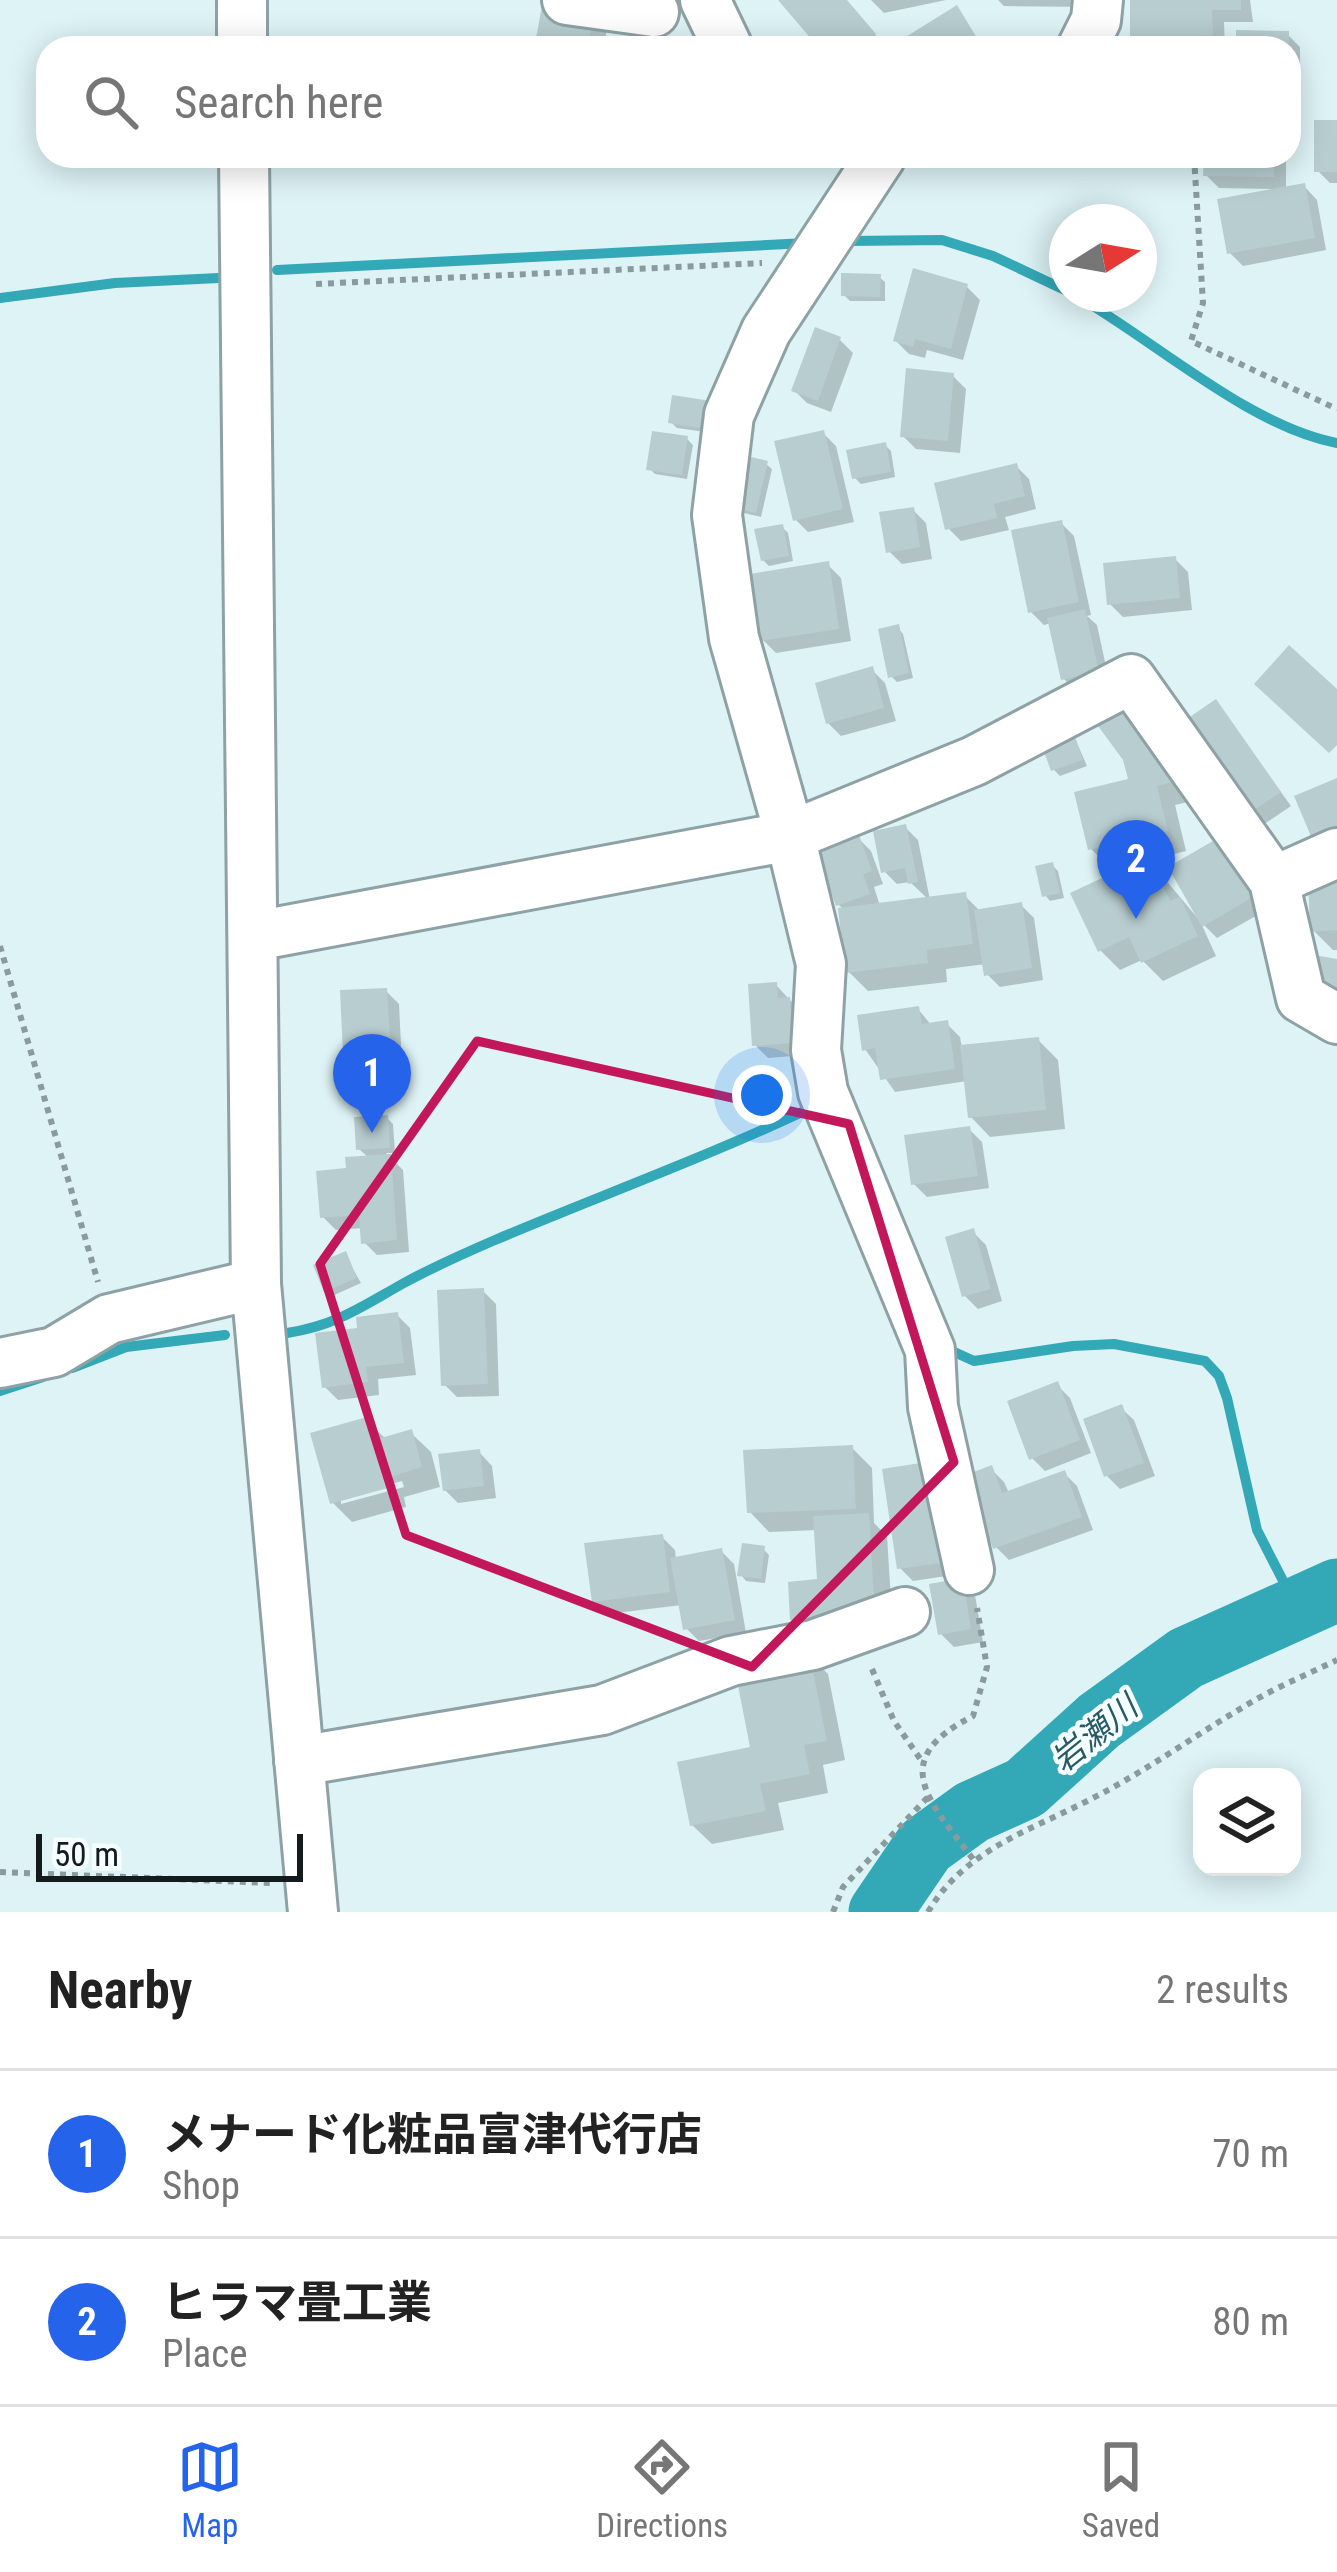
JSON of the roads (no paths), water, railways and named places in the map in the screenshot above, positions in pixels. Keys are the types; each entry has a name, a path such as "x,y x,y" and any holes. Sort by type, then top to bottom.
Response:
{"street":[{"path":"242,0 242,36"},
{"path":"567,0 651,20"},
{"path":"705,0 722,36"},
{"path":"1088,36 1098,0"},
{"path":"244,168 256,1284 312,1898"},
{"path":"873,168 766,331 729,415 717,515 734,638 821,964 816,1050 830,1107 930,1350 933,1407 969,1570"},
{"path":"255,936 790,836 974,761 1131,679 1274,881 1301,998 1337,1019"},
{"path":"1274,881 1337,853"},
{"path":"0,1363 54,1352 109,1319 256,1284"},
{"path":"299,1761 602,1710 731,1661 813,1645 905,1612"}],"waterway":[{"path":"848,241 942,240 993,256 1049,282"},
{"path":"277,270 807,243"},
{"path":"0,298 115,283 219,278"},
{"path":"1102,312 1269,419 1337,443"},
{"path":"287,1333 335,1320 472,1250 817,1105"},
{"path":"72,1368 126,1347 225,1335"},
{"path":"946,1342 952,1351 974,1361 1114,1344 1205,1361 1219,1376 1227,1398 1257,1530 1297,1608"},
{"path":"0,1391 43,1377"},
{"name":"岩瀬川","path":"880,1912 925,1846 972,1812 1025,1788 1099,1721 1186,1658 1337,1590"}],"place":[{"name":"ヒラマ畳工業","path":"1136,919"},
{"name":"メナード化粧品富津代行店","path":"372,1133"}]}
